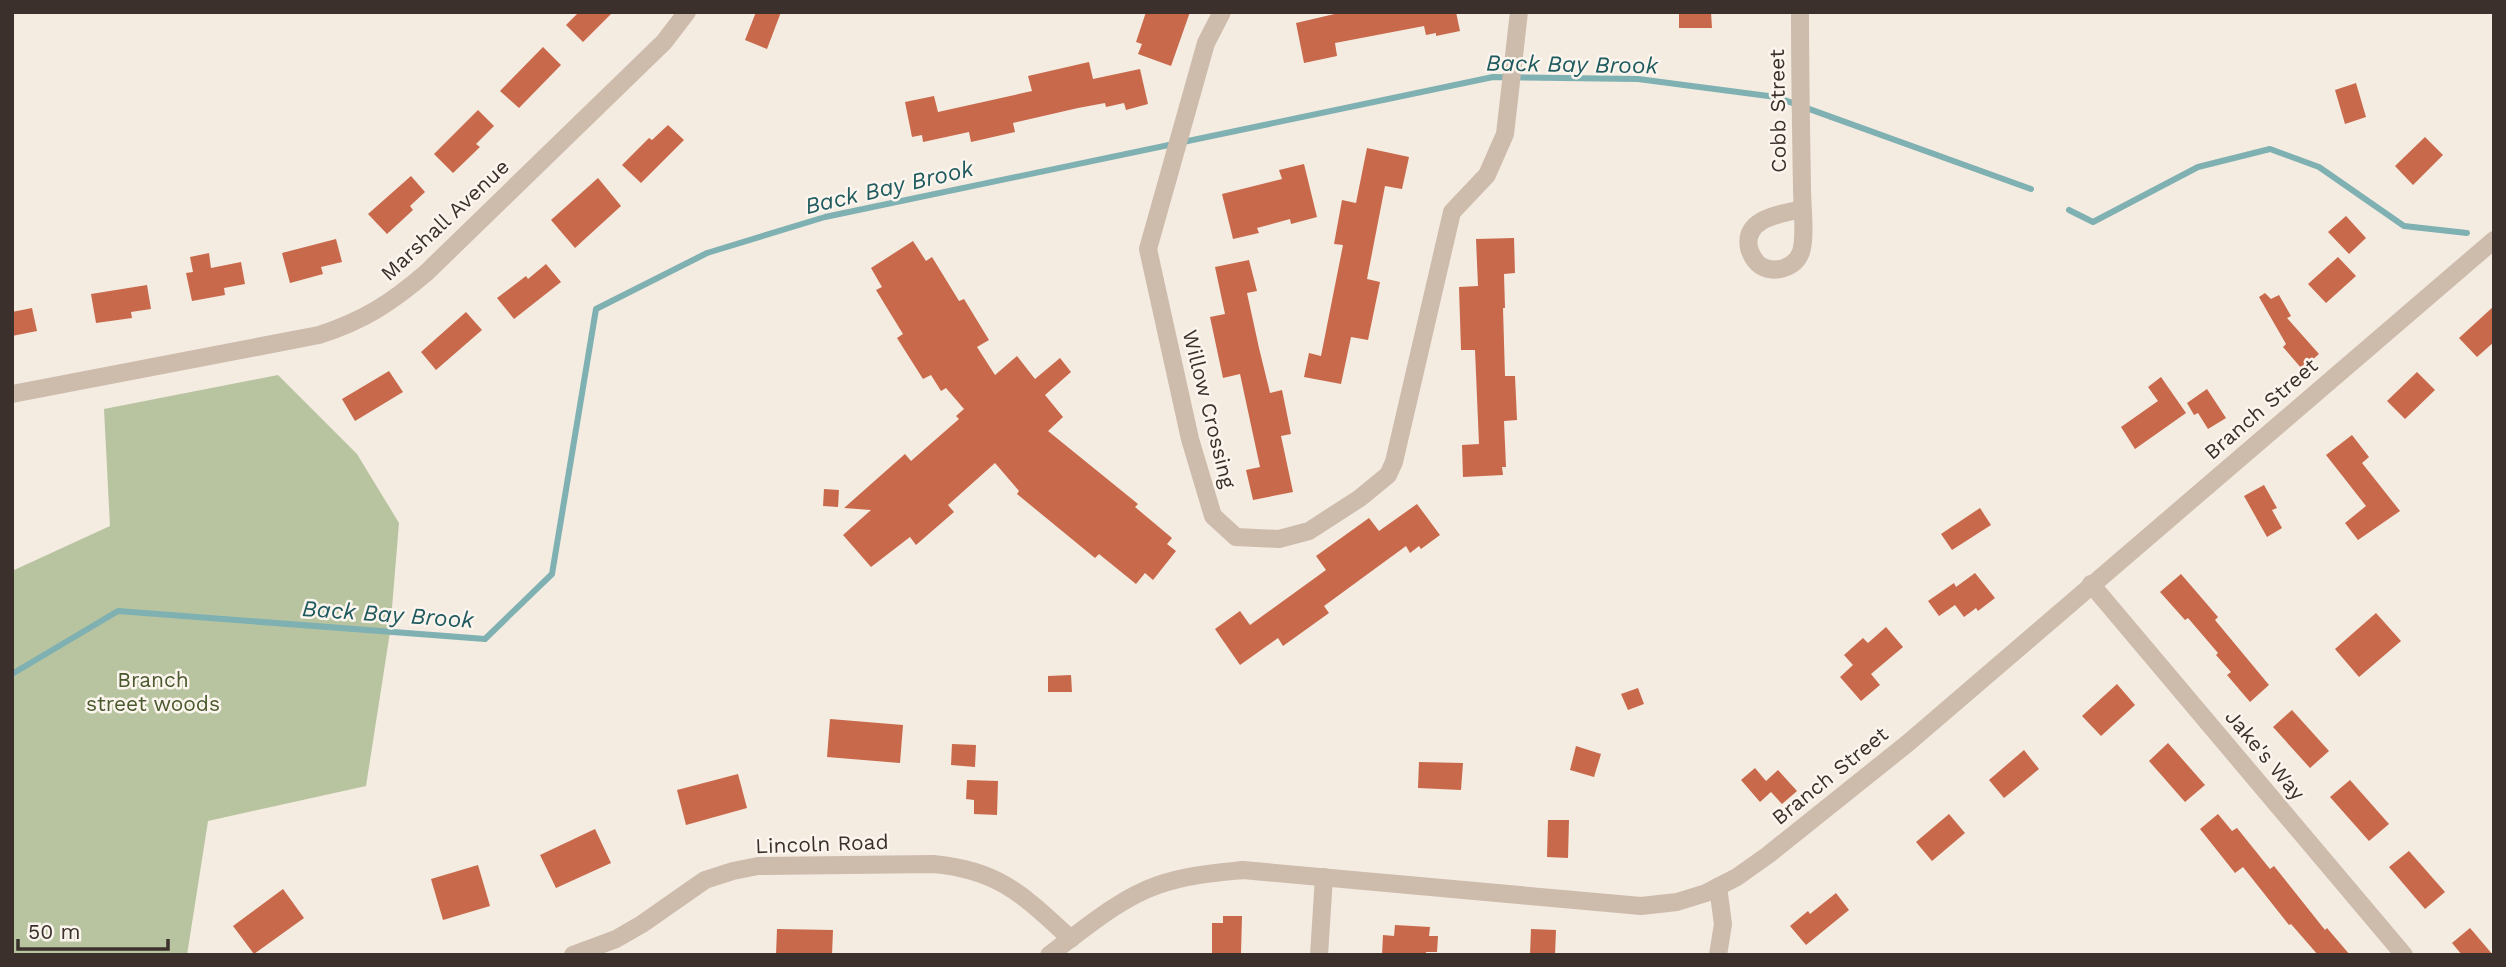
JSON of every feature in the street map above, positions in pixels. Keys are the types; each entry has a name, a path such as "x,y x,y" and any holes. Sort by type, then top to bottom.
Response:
{"street":[{"name":"Marshall Avenue","path":"12,394 319,335 372,314 398,297 426,272 664,42 687,12"},
{"name":"Willow Crossing","path":"1222,12 1206,43 1148,249 1190,439 1213,516 1236,537 1279,540 1309,531 1360,498 1388,475 1394,462 1452,212 1487,175 1505,134 1519,12"},
{"name":"Cobb Street","path":"1800,12 1802,209"},
{"name":"Branch Street","path":"1049,955 1143,891 1197,874 1243,870 1641,906 1676,902 1718,887 1752,868 1908,743 2494,240"},
{"name":"Jake's Way","path":"2091,584 2404,955"},
{"name":"Lincoln Road","path":"572,955 616,939 705,880 758,866 958,866 1010,885 1071,939"},
{"path":"1319,955 1324,877"},
{"path":"1718,887 1723,924 1718,955"}],"green space":[{"name":"Branch street woods","path":"278,375 357,454 399,523 390,632 366,786 208,821 187,955 12,955 12,571 110,526 104,409"}],"building":[{"path":"579,12 613,12 583,42 566,25"},
{"path":"756,12 781,12 767,49 745,40"},
{"path":"1146,12 1190,12 1171,66 1138,54 1142,44 1136,42"},
{"path":"1343,12 1456,12 1460,31 1436,36 1436,33 1426,35 1424,26 1335,43 1337,56 1304,63 1296,23"},
{"path":"1679,12 1711,12 1712,28 1679,28"},
{"path":"543,47 561,65 519,108 500,91"},
{"path":"1089,62 1093,79 1140,69 1148,104 1126,110 1124,103 1078,108 1013,123 1015,132 971,142 969,132 923,142 922,135 912,137 905,102 934,96 938,112 1032,91 1028,76"},
{"path":"2356,83 2366,117 2345,124 2335,90"},
{"path":"478,110 494,126 476,144 480,147 453,173 434,154"},
{"path":"668,125 684,140 641,183 622,165 649,138 652,140"},
{"path":"2425,137 2443,155 2413,185 2395,166"},
{"path":"1367,148 1409,157 1402,189 1385,186 1367,279 1380,282 1368,340 1351,337 1341,384 1304,377 1309,353 1321,356 1343,245 1334,244 1342,200 1356,203"},
{"path":"1304,164 1317,217 1291,224 1290,219 1257,228 1259,233 1233,239 1222,194 1282,179 1279,170"},
{"path":"411,176 425,192 410,206 413,210 387,234 368,214"},
{"path":"598,178 621,206 575,248 551,220"},
{"path":"2346,216 2366,238 2349,254 2328,232"},
{"path":"1514,238 1515,273 1504,274 1503,308 1505,376 1515,376 1517,420 1504,421 1506,467 1502,467 1503,475 1463,477 1462,445 1479,444 1475,350 1461,350 1459,287 1478,286 1476,239"},
{"path":"336,239 342,262 321,267 323,274 290,283 282,253"},
{"path":"913,241 926,261 932,257 959,301 964,299 989,340 977,347 995,375 1017,356 1035,379 1060,358 1071,372 1045,395 1063,417 1048,431 1138,504 1135,507 1172,538 1167,544 1176,551 1153,580 1145,573 1136,584 1099,554 1095,558 1017,494 1019,491 995,463 948,505 954,512 916,545 910,537 871,567 843,535 871,510 844,508 905,454 911,461 959,419 956,416 964,409 946,388 941,391 931,375 923,379 897,338 903,334 876,290 882,287 871,268"},
{"path":"209,253 211,268 241,262 245,284 224,288 225,295 192,301 186,273 193,272 190,257"},
{"path":"2338,257 2356,276 2326,303 2308,284"},
{"path":"1249,260 1257,291 1247,293 1259,348 1270,393 1282,390 1291,434 1281,436 1293,492 1253,500 1246,470 1260,467 1240,374 1223,378 1210,317 1225,314 1215,267"},
{"path":"546,264 561,282 514,319 497,298"},
{"path":"147,285 151,309 131,312 132,318 96,323 91,294"},
{"path":"2265,293 2271,299 2279,295 2291,316 2287,318 2319,354 2302,369 2283,347 2286,344 2259,297"},
{"path":"2494,306 2494,342 2477,357 2459,338"},
{"path":"32,308 37,331 12,336 12,312"},
{"path":"466,312 482,330 436,370 421,352"},
{"path":"389,371 403,392 355,421 342,399"},
{"path":"2417,372 2435,390 2405,419 2387,401"},
{"path":"2161,377 2186,413 2135,449 2121,427 2158,401 2148,387"},
{"path":"2207,389 2226,418 2208,429 2198,413 2194,415 2187,403"},
{"path":"2352,435 2369,457 2362,463 2400,511 2358,540 2345,523 2366,506 2326,455"},
{"path":"2264,485 2277,508 2272,510 2282,528 2267,537 2244,496"},
{"path":"824,489 839,490 838,507 823,506"},
{"path":"1417,504 1440,535 1421,549 1419,546 1410,553 1406,546 1324,606 1329,613 1283,646 1278,638 1240,665 1215,629 1240,611 1250,625 1326,570 1316,556 1369,518 1379,531"},
{"path":"1980,508 1991,525 1952,550 1941,534"},
{"path":"1975,573 1995,598 1978,611 1976,608 1964,617 1955,605 1939,616 1928,601 1954,583 1956,587"},
{"path":"2181,574 2218,617 2215,620 2269,685 2250,702 2227,675 2231,672 2216,655 2218,653 2188,618 2185,620 2160,592"},
{"path":"2376,613 2401,641 2359,677 2335,649"},
{"path":"1886,627 1903,647 1871,674 1880,685 1861,701 1840,677 1853,665 1844,655 1863,638 1868,643"},
{"path":"1071,675 1072,692 1048,692 1048,676"},
{"path":"2117,684 2135,705 2101,736 2082,716"},
{"path":"1638,688 1644,704 1628,710 1621,694"},
{"path":"2292,710 2329,751 2310,768 2273,727"},
{"path":"830,719 903,725 900,763 827,757"},
{"path":"2168,743 2205,785 2185,802 2149,761"},
{"path":"952,744 976,745 975,767 951,765"},
{"path":"1576,746 1601,754 1594,777 1570,770"},
{"path":"2024,750 2039,769 2004,798 1989,780"},
{"path":"1419,762 1463,763 1461,790 1418,788"},
{"path":"1755,768 1766,781 1778,770 1797,791 1782,804 1771,792 1760,802 1741,780"},
{"path":"738,774 747,808 686,825 677,790"},
{"path":"967,780 998,781 997,815 974,814 974,800 966,799"},
{"path":"2350,780 2389,824 2369,841 2330,797"},
{"path":"1949,814 1965,833 1932,861 1916,842"},
{"path":"2218,814 2232,831 2237,828 2270,869 2274,866 2325,930 2327,928 2350,955 2318,955 2291,924 2289,925 2243,867 2235,873 2200,829"},
{"path":"1548,820 1569,820 1568,858 1547,857"},
{"path":"595,829 611,863 556,888 540,855"},
{"path":"2409,851 2445,892 2425,909 2389,867"},
{"path":"478,865 490,906 443,920 431,879"},
{"path":"283,889 304,918 254,954 233,926"},
{"path":"1836,893 1849,910 1806,945 1790,926"},
{"path":"1223,916 1242,916 1241,953 1212,953 1212,923 1223,923"},
{"path":"1395,925 1430,927 1429,936 1438,936 1437,952 1426,952 1426,955 1382,955 1383,935 1394,936"},
{"path":"2470,928 2493,955 2462,955 2452,943"},
{"path":"777,929 833,930 832,955 776,955"},
{"path":"1531,929 1556,930 1555,955 1530,955"}],"waterway":[{"name":"Back Bay Brook","path":"12,674 118,611 485,639 552,574 596,309 707,253 825,217 1493,77 1638,79 1776,97 2031,189"},
{"name":"Back Bay Brook","path":"2069,210 2093,222 2198,167 2270,149 2319,167 2404,226 2467,233"}]}
